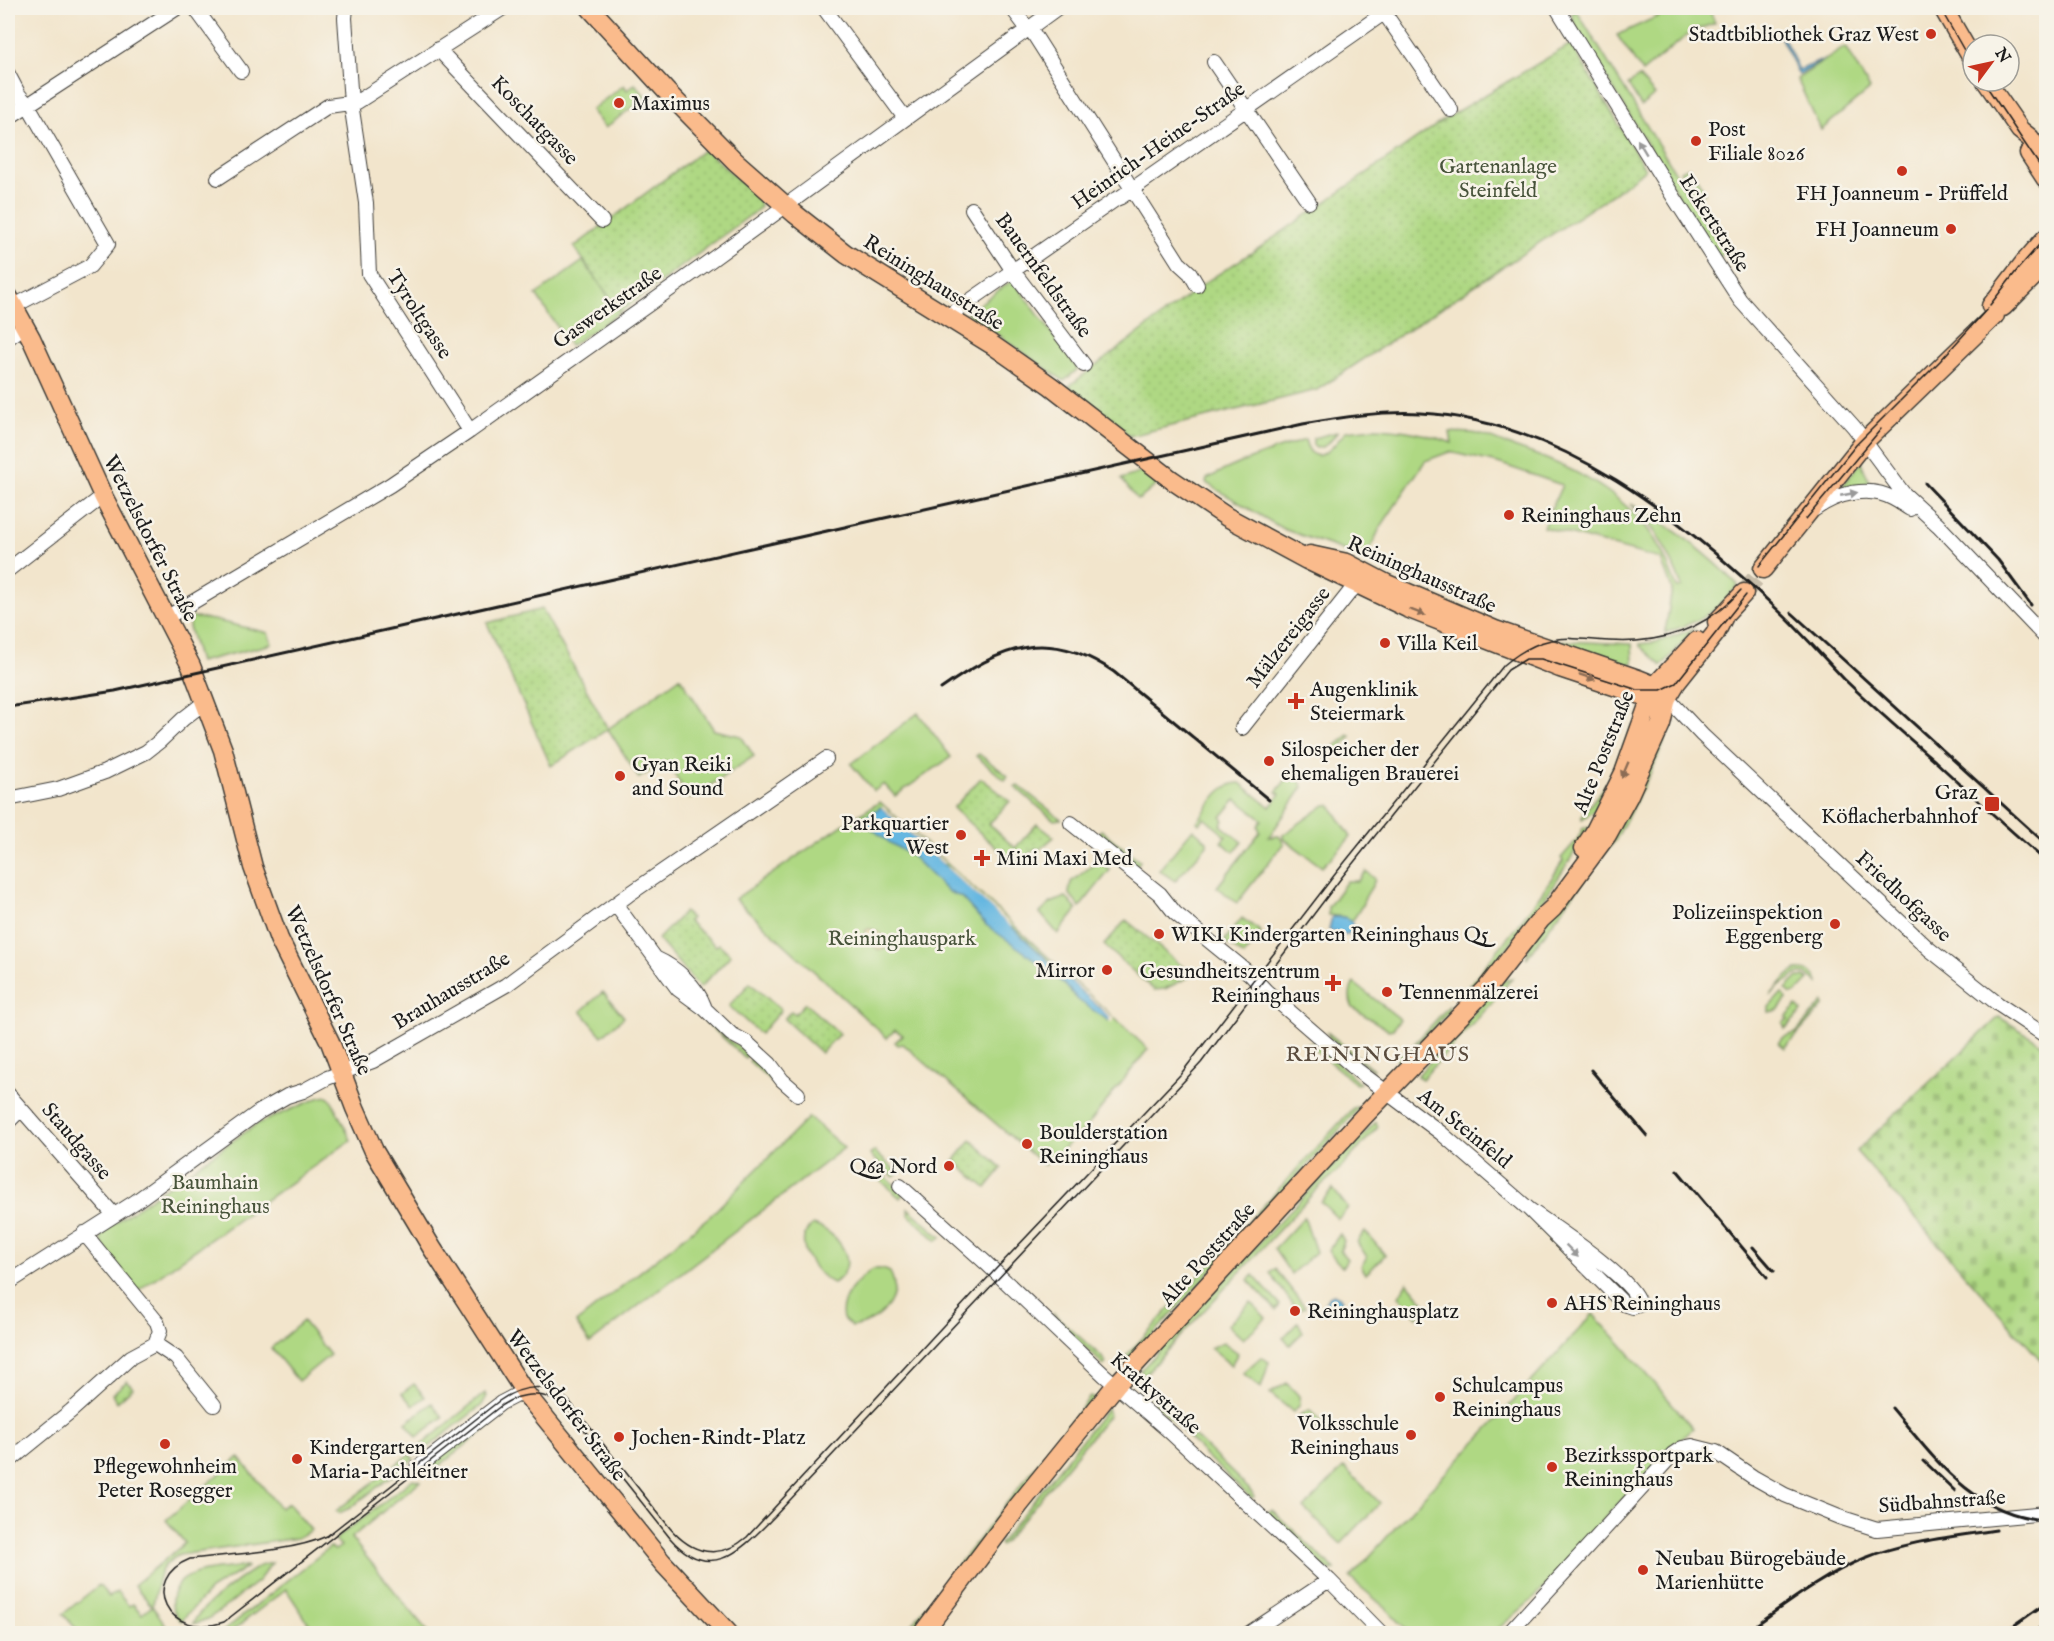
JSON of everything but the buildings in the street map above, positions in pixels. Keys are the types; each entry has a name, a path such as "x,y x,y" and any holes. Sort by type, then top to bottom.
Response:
{"main road":[{"name":"Reininghausstraße","path":"590,8 676,102 735,161 846,254 948,316 1051,386 1193,495 1227,517 1291,552 1363,579 1407,608 1491,640 1529,650 1657,694"},
{"path":"1943,8 1961,39"},
{"path":"1994,93 2046,162"},
{"path":"2020,130 2023,144 2046,179"},
{"path":"1763,569 1865,441 1972,337 2046,238"},
{"path":"1993,310 2046,264"},
{"name":"Wetzelsdorfer Straße","path":"11,301 25,326 103,496 190,666 223,750 253,867 279,939 330,1042 374,1151 432,1248 524,1391 662,1562 729,1634"},
{"name":"Alte Poststraße","path":"922,1634 1006,1522 1116,1385 1487,988 1541,919 1550,893 1594,833 1624,773 1657,694 1694,644 1724,616 1744,592"}],"street":[{"path":"8,118 177,8"},
{"path":"195,8 241,71"},
{"path":"346,8 351,104"},
{"path":"218,178 328,106 357,102 503,8"},
{"path":"824,8 905,118"},
{"path":"1012,8 1028,27 1179,263 1190,273 1197,285"},
{"name":"Gaswerkstraße","path":"166,618 366,499 470,431 1057,8"},
{"name":"Eckertstraße","path":"1557,8 1740,300 1782,349 1820,387 1865,441 1890,479 1938,525"},
{"path":"1385,9 1451,110"},
{"name":"Heinrich-Heine-Straße","path":"948,316 1246,110 1385,9"},
{"name":"Koschatgasse","path":"438,49 602,221"},
{"path":"1214,62 1309,202"},
{"path":"8,74 108,244 90,266 11,301"},
{"name":"Tyroltgasse","path":"351,104 366,203 369,274 470,431"},
{"name":"Bauernfeldstraße","path":"972,209 1013,271 1084,365"},
{"path":"8,338 25,326"},
{"path":"1799,522 1818,507 1838,496 1861,492 1893,498 1938,525 2046,638"},
{"path":"8,570 103,496"},
{"name":"Mälzereigasse","path":"1242,728 1363,579"},
{"name":"Friedhofgasse","path":"1657,694 1929,949 1998,1004 2046,1036"},
{"path":"8,799 58,789 105,772 146,752 183,718 205,702"},
{"name":"Brauhausstraße","path":"8,1283 114,1215 231,1135 260,1112 287,1096 373,1061 506,985 616,904 826,759"},
{"name":"Am Steinfeld","path":"1071,823 1160,894 1175,913 1250,974 1266,991 1357,1070 1441,1133 1530,1210 1624,1304 1633,1307 1639,1305 1639,1299 1627,1282 1530,1210"},
{"path":"616,904 656,958 673,967 703,1002 704,1008 731,1034 754,1049 798,1094"},
{"name":"Staudgasse","path":"8,1094 114,1215"},
{"path":"8,1122 21,1109"},
{"name":"Kratkystraße","path":"900,1186 1169,1431 1329,1580 1382,1634"},
{"path":"8,1462 71,1411 131,1357 154,1344 160,1331 157,1322 84,1233"},
{"path":"154,1344 176,1358 214,1405"},
{"path":"417,1468 501,1403 524,1391"},
{"name":"Südbahnstraße","path":"1508,1634 1673,1454 1682,1448 1692,1446 1716,1452 1785,1495 1839,1517 1877,1529 2046,1513"},
{"path":"1248,1634 1329,1580"}],"green space":[{"path":"1676,8 1709,8 1715,23 1691,32 1642,72 1617,35"},
{"path":"1573,11 1578,13 1725,254 1716,257 1575,26"},
{"name":"Gartenanlage Steinfeld","path":"1571,44 1645,169 1616,192 1317,390 1130,436 1069,386 1209,280 1451,115"},
{"path":"1845,47 1870,89 1821,130 1797,79"},
{"path":"1639,77 1655,95 1641,106 1628,85"},
{"name":"Maximus","path":"635,84 646,97 605,128 591,110 624,85 627,90"},
{"path":"705,149 759,199 760,208 620,312 574,247"},
{"path":"1689,167 1691,176 1695,175 1705,192 1701,195 1695,196 1680,171"},
{"path":"583,261 620,312 570,346 536,295"},
{"path":"1013,280 1078,369 1064,381 967,313"},
{"path":"1374,428 1414,432 1452,443 1450,432 1478,434 1562,465 1596,483 1640,520 1657,544 1677,588 1682,587 1667,553 1648,522 1631,504 1688,540 1738,585 1714,610 1688,625 1665,633 1672,589 1661,559 1543,527 1562,485 1498,463 1449,452 1425,461 1380,528 1366,558 1283,529 1206,483 1207,479 1231,467 1292,444 1305,440 1309,450 1319,455 1331,449 1346,431"},
{"path":"1337,432 1326,445 1316,448 1313,445 1313,438"},
{"path":"1861,462 1870,483 1869,488 1845,490 1843,485"},
{"path":"1148,470 1159,483 1137,499 1121,479"},
{"path":"542,609 608,729 551,766 487,623"},
{"path":"191,617 268,633 272,644 199,662 189,627"},
{"path":"1694,629 1662,666 1640,646 1640,644 1657,642"},
{"path":"1563,641 1632,644 1633,663 1623,666 1557,643"},
{"path":"680,677 714,730 741,736 754,756 690,799 666,761 639,778 608,729"},
{"path":"918,713 951,757 895,796 884,784 874,791 851,764"},
{"path":"1633,725 1625,756 1596,810 1582,819 1582,815 1607,783"},
{"path":"1665,734 1664,743 1653,768 1615,841 1526,959 1529,946"},
{"path":"1349,735 1351,736 1329,762 1324,755"},
{"path":"979,754 1008,776 1005,780 976,756"},
{"path":"1294,770 1303,787 1269,837 1279,836 1284,843 1237,903 1217,887 1260,832 1258,826 1262,820 1236,799 1221,817 1224,820 1221,825 1242,842 1234,852 1221,842 1226,836 1204,818 1200,824 1197,822 1220,791 1233,784 1240,783 1270,807 1280,794 1276,792"},
{"path":"981,778 1010,801 989,824 1015,848 1037,824 1054,837 1039,850 1036,848 1015,865 953,808"},
{"path":"1019,786 1061,819 1054,820 1015,787"},
{"name":"Reininghauspark","path":"880,802 1148,1049 1083,1131 1044,1165 903,1044 898,1045 895,1042 903,1035 895,1030 887,1038 735,899"},
{"path":"1325,805 1330,805 1351,837 1322,867 1283,838 1283,835"},
{"path":"1586,827 1589,827 1561,874 1529,920 1457,1004 1458,998 1539,897 1563,861 1561,858"},
{"path":"1193,829 1207,841 1207,845 1175,881 1159,870"},
{"path":"1101,830 1140,861 1136,867 1095,837"},
{"path":"1098,861 1110,870 1080,907 1069,893 1071,882"},
{"path":"1366,871 1375,879 1352,921 1344,917 1328,915 1328,907 1347,881 1358,881"},
{"path":"1066,897 1077,910 1058,934 1040,913 1051,903"},
{"path":"684,912 691,918 688,921 716,946 719,944 731,955 700,988 658,939"},
{"path":"1242,918 1261,932 1244,956 1224,941"},
{"path":"1126,920 1193,975 1165,989 1154,990 1104,945"},
{"path":"1797,970 1810,972 1818,983 1805,974 1797,974 1770,996 1787,976"},
{"path":"1798,977 1809,980 1796,993 1791,994 1786,989"},
{"path":"1512,978 1424,1077 1422,1079 1417,1076 1503,981"},
{"path":"750,983 781,1010 760,1034 729,1006"},
{"path":"1354,983 1400,1019 1393,1029 1388,1030 1353,1008 1350,996"},
{"path":"603,992 624,1017 602,1036 581,1011"},
{"path":"1782,993 1787,999 1778,1010 1769,1012 1769,1007"},
{"path":"1823,1002 1824,1005 1785,1048 1779,1043 1784,1037 1796,1033"},
{"path":"805,1003 839,1034 821,1053 784,1019 791,1011 795,1014"},
{"path":"1449,1006 1449,1012 1400,1061 1398,1060 1397,1057 1401,1053 1404,1055"},
{"path":"1796,1006 1802,1011 1785,1029 1783,1022 1788,1020 1786,1018"},
{"path":"1999,1017 2046,1046 2046,1366 1856,1151"},
{"path":"709,1018 720,1033 749,1054 745,1058 705,1021"},
{"path":"1327,1032 1373,1069 1330,1039"},
{"path":"1307,1043 1315,1043 1360,1083 1356,1084"},
{"path":"753,1057 782,1085 781,1090 749,1061"},
{"name":"Baumhain Reininghaus","path":"327,1096 332,1101 351,1140 133,1294 101,1242 101,1234 257,1124"},
{"path":"1353,1108 1359,1108 1129,1361 1126,1356"},
{"path":"809,1117 844,1148 590,1343 576,1323 710,1216"},
{"path":"1376,1122 1378,1127 1337,1172 1319,1187 1143,1374 1140,1371"},
{"path":"971,1140 1002,1168 986,1188 954,1161"},
{"path":"874,1151 898,1173 894,1177 870,1155"},
{"path":"880,1172 904,1193 900,1198 876,1176"},
{"path":"1333,1189 1348,1208 1338,1219 1321,1202"},
{"path":"908,1208 941,1237 937,1241 909,1215"},
{"path":"1304,1217 1316,1252 1291,1274 1274,1249"},
{"path":"813,1225 831,1234 844,1250 846,1268 842,1276 833,1283 819,1273 807,1256 804,1239 806,1231"},
{"path":"1365,1231 1385,1255 1366,1274 1361,1266 1367,1257 1357,1242"},
{"path":"1340,1234 1344,1241 1340,1251 1347,1259 1342,1267 1328,1251"},
{"path":"873,1269 890,1272 894,1292 886,1308 879,1315 862,1325 852,1327 843,1319 843,1304 850,1290"},
{"path":"1275,1269 1305,1307 1297,1310 1270,1273"},
{"path":"1253,1275 1280,1305 1276,1310 1248,1280"},
{"path":"1407,1282 1428,1307 1417,1317 1399,1296"},
{"path":"1251,1302 1266,1318 1243,1339 1228,1325"},
{"path":"1053,1313 1106,1363 1104,1365 1057,1322"},
{"name":"Bezirkssportpark Reininghaus","path":"1593,1314 1693,1428 1602,1521 1539,1594 1493,1633 1410,1633 1388,1610 1350,1578"},
{"path":"303,1321 330,1355 298,1381 271,1348"},
{"path":"1298,1322 1303,1332 1290,1345 1283,1338"},
{"path":"1223,1342 1238,1353 1231,1365 1210,1348"},
{"path":"1261,1357 1269,1362 1261,1388 1243,1373"},
{"path":"127,1381 133,1388 117,1402 112,1394"},
{"path":"1287,1383 1299,1396 1300,1405 1293,1412 1270,1393"},
{"path":"414,1384 425,1397 413,1406 402,1393"},
{"path":"1148,1391 1252,1492 1254,1497 1251,1498 1205,1455 1150,1397"},
{"path":"485,1393 487,1396 482,1405 417,1456 414,1451"},
{"path":"1090,1397 1095,1399 911,1633 904,1634"},
{"path":"432,1403 443,1417 417,1437 406,1423"},
{"path":"1107,1408 1109,1415 1001,1546 999,1544"},
{"path":"502,1410 504,1415 430,1473 427,1469 429,1465"},
{"path":"1309,1410 1325,1425 1321,1433 1298,1416"},
{"path":"410,1454 414,1459 350,1508 339,1513 336,1511"},
{"path":"239,1457 280,1508 288,1503 311,1530 297,1538 179,1555 164,1566 152,1606 134,1585 185,1543 166,1520"},
{"path":"1344,1467 1380,1503 1341,1544 1304,1508"},
{"path":"413,1479 420,1481 351,1538 429,1633 315,1633 286,1589 229,1633 221,1633 330,1547 335,1550 341,1546 335,1540 337,1538"},
{"path":"1272,1510 1335,1570 1329,1571 1266,1512"},
{"path":"272,1563 258,1581 229,1604 208,1619 193,1624 211,1602 233,1584 260,1566"},
{"path":"246,1566 210,1590 181,1621 175,1614 172,1600 175,1589 181,1581 200,1572"},
{"path":"99,1585 109,1597 117,1592 129,1606 133,1604 142,1614 152,1606 166,1625 158,1633 148,1633 145,1630 140,1633 80,1633 63,1614"}],"sand":[{"path":"868,929 881,934 885,940 885,948 879,950 866,938 865,931"}],"water":[{"path":"1781,33 1799,70 1825,59 1799,75 1779,34"},
{"path":"881,807 1111,1018 1110,1020 1078,1000 1066,986 1027,954 986,925 961,897 947,891 912,856 890,843 861,820"},
{"path":"1332,917 1344,917 1352,921 1353,932 1341,934 1329,929"},
{"path":"1331,1295 1337,1295 1342,1303 1340,1309 1331,1311 1326,1306 1326,1300"}],"pier":[{"path":"883,806 945,863 943,864 935,857 881,807"},
{"path":"949,867 1012,925 1011,927 947,868"},
{"path":"1050,960 1114,1018 1112,1023 1109,1021 1110,1017"}],"tunnel":[{"path":"1744,593 1763,569"}],"tram line":[{"path":"1940,8 1961,45"},
{"path":"1991,93 2046,175"},
{"path":"1990,305 2046,237"},
{"path":"1759,566 1856,445 1940,361 1988,308"},
{"path":"1806,519 1881,429"},
{"path":"1741,590 1719,611 1681,632 1636,641 1568,638 1553,640 1522,652 1504,665 1336,873 1180,1075 737,1545 716,1552 697,1549 687,1544 670,1528 570,1402 553,1391 535,1388 517,1391 499,1401 327,1536 279,1549 190,1559 174,1568 166,1580 163,1593 166,1605 174,1616 187,1623 204,1626 224,1622 502,1405 526,1395 550,1398 566,1407 670,1538 685,1552 699,1559 712,1560 725,1557 738,1550 774,1517 1201,1063 1342,877 1508,670 1526,659 1541,659 1638,690 1661,690 1676,683 1746,595"}],"railway":[{"path":"8,707 115,691 1303,424 1376,414 1420,413 1472,420 1522,434 1570,455 1617,480 1661,510 1743,578 1789,621 1844,679 2046,861"},
{"path":"1925,483 1998,560 2031,605"},
{"path":"1792,613 2046,844"},
{"path":"941,689 963,674 1004,653 1046,646 1067,649 1090,658 1114,672 1269,800"},
{"path":"1591,1070 1647,1136"},
{"path":"1677,1170 1767,1277"},
{"path":"1753,1247 1774,1271"},
{"path":"1892,1408 1940,1465 1977,1496 1997,1508 2020,1516 2046,1520"},
{"path":"1924,1461 1955,1491"},
{"path":"1743,1634 1817,1583 1865,1558 1913,1544 1996,1530"},
{"path":"2002,1634 2046,1603"},
{"path":"2032,1634 2046,1623"}],"place":[{"name":"Stadtbibliothek Graz West","path":"1931,34"},
{"name":"Maximus","path":"619,103"},
{"name":"Post Filiale 8026","path":"1696,141"},
{"name":"FH Joanneum - Prüffeld","path":"1902,171"},
{"name":"FH Joanneum","path":"1951,229"},
{"name":"Reininghaus Zehn","path":"1509,515"},
{"name":"Villa Keil","path":"1385,643"},
{"name":"Augenklinik Steiermark","path":"1296,701"},
{"name":"Silospeicher der ehemaligen Brauerei","path":"1269,761"},
{"name":"Gyan Reiki and Sound","path":"620,776"},
{"name":"Graz Köflacherbahnhof","path":"1992,804"},
{"name":"Parkquartier West","path":"961,835"},
{"name":"Mini Maxi Med","path":"982,858"},
{"name":"Polizeiinspektion Eggenberg","path":"1835,924"},
{"name":"WIKI Kindergarten Reininghaus Q5","path":"1159,934"},
{"name":"Mirror","path":"1107,970"},
{"name":"Gesundheitszentrum Reininghaus","path":"1333,983"},
{"name":"Tennenmälzerei","path":"1387,992"},
{"name":"Boulderstation Reininghaus","path":"1027,1144"},
{"name":"Q6a Nord","path":"949,1166"},
{"name":"AHS Reininghaus","path":"1552,1303"},
{"name":"Reininghausplatz","path":"1295,1311"},
{"name":"Schulcampus Reininghaus","path":"1440,1397"},
{"name":"Volksschule Reininghaus","path":"1411,1435"},
{"name":"Jochen-Rindt-Platz","path":"619,1437"},
{"name":"Pflegewohnheim Peter Rosegger","path":"165,1444"},
{"name":"Kindergarten Maria-Pachleitner","path":"297,1459"},
{"name":"Bezirkssportpark Reininghaus","path":"1552,1467"},
{"name":"Neubau Bürogebäude Marienhütte","path":"1643,1570"}],"district":[{"name":"REININGHAUS","path":"1378,1053"}]}
